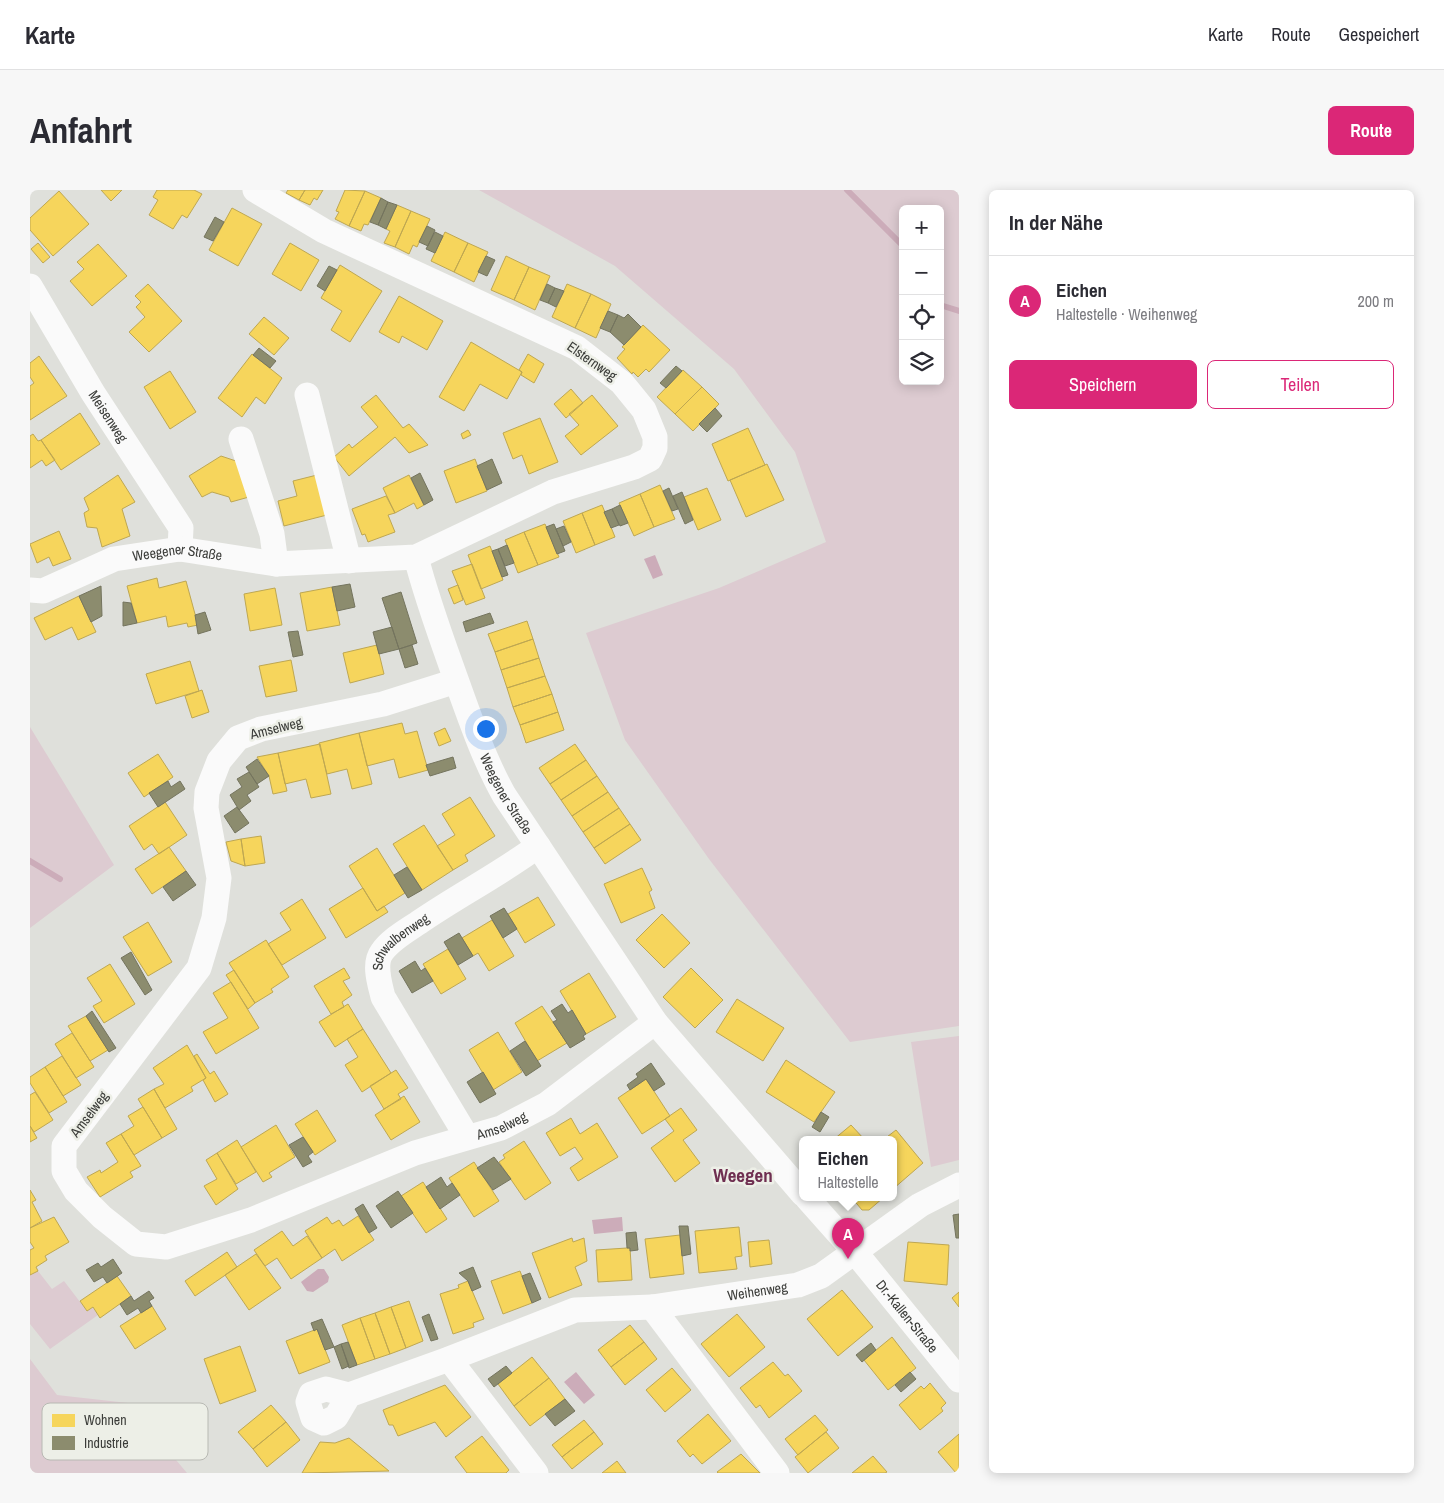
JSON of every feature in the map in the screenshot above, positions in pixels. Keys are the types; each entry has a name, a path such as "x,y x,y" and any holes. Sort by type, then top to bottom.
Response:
{"street":[{"name":"Elsternweg","path":"255,190 324,231 576,348 622,383 644,410 655,437 655,448 650,459 634,467 553,492 416,557"},
{"name":"Meisenweg","path":"30,286 93,393 181,528 180,549"},
{"path":"306,395 349,561"},
{"path":"241,438 272,534 276,564"},
{"name":"Weegener Straße","path":"30,590 43,591 114,559 180,549 276,564 416,557 428,606 486,763 538,846 655,1022 799,1189"},
{"name":"Amselweg","path":"456,680 383,704 261,729 238,738 219,761 207,792 206,808 219,878 214,918 198,968 64,1146 64,1171 76,1191 102,1216 136,1244 166,1247 251,1220 415,1153 501,1128 547,1104 655,1022"},
{"name":"Schwalbenweg","path":"467,1137 383,997 378,973 380,953 395,938 452,900 508,868 538,846"},
{"name":"Weihenweg","path":"349,1395 450,1359 575,1310 652,1307 798,1285 821,1276 920,1205 959,1185"},
{"path":"810,1201 855,1252"},
{"name":"Dr.-Kallen-Straße","path":"855,1252 959,1380"},
{"path":"652,1307 777,1473"},
{"path":"450,1359 536,1473"}],"shaded area":[{"path":"479,190 959,190 959,1026 850,1042 709,859 625,740 586,633 719,588 826,542 795,452 734,369 615,266"},
{"path":"655,555 663,575 653,579 644,559"},
{"path":"30,727 114,865 30,928"},
{"path":"959,1036 959,1160 931,1167 911,1042"},
{"path":"622,1217 623,1231 594,1234 592,1220"},
{"path":"318,1269 324,1269 329,1277 328,1282 313,1292 307,1291 301,1282"},
{"path":"38,1271 52,1289 64,1281 87,1311 93,1307 98,1315 50,1349 30,1324 30,1275"},
{"path":"30,1359 57,1395 128,1403 42,1403 42,1460 176,1460 187,1473 30,1473"},
{"path":"576,1372 595,1395 584,1404 564,1382"}],"building: Wohnen":[{"path":"101,190 122,190 111,201"},
{"path":"157,190 194,190 202,194 187,218 182,215 173,229 149,215 158,200 153,197"},
{"path":"288,190 305,190 299,200 286,193"},
{"path":"305,190 323,190 317,200 314,198 310,205 299,200"},
{"path":"345,190 365,191 349,226 335,219 339,212 336,211"},
{"path":"59,191 89,224 53,256 30,230 30,218"},
{"path":"365,191 381,198 368,225 364,224 361,231 349,226"},
{"path":"397,205 411,211 395,247 384,243 390,231 386,229"},
{"path":"232,208 262,224 238,266 209,250"},
{"path":"411,211 430,219 417,247 413,245 409,254 395,247"},
{"path":"445,232 468,243 454,272 431,261"},
{"path":"38,243 50,257 43,263 31,249"},
{"path":"290,243 319,260 301,291 272,274"},
{"path":"468,243 488,252 474,282 454,272"},
{"path":"98,244 127,276 92,306 70,281 84,269 77,262"},
{"path":"506,256 529,267 514,300 491,290"},
{"path":"340,265 382,291 350,342 331,330 342,311 321,298"},
{"path":"529,267 550,276 535,310 514,300"},
{"path":"148,284 182,321 149,352 129,332 145,317 136,307 141,302 135,296"},
{"path":"567,284 591,294 575,328 552,317"},
{"path":"591,294 611,304 596,338 575,328"},
{"path":"399,296 443,321 427,350 402,336 399,343 379,332"},
{"path":"264,317 289,338 274,355 249,334"},
{"path":"643,325 670,350 649,372 646,369 638,377 633,372 632,374 617,358 625,349 622,347"},
{"path":"471,342 522,372 507,399 480,384 464,411 439,397"},
{"path":"252,354 282,378 265,404 256,397 242,417 218,398"},
{"path":"528,354 544,364 534,383 521,375 522,372 519,370"},
{"path":"39,356 67,396 30,420 30,386 34,383 30,377 30,363"},
{"path":"683,370 702,387 675,414 657,397"},
{"path":"170,371 196,412 170,429 144,387"},
{"path":"702,387 719,404 693,431 675,414"},
{"path":"571,389 583,403 566,418 554,404"},
{"path":"376,395 403,428 409,424 428,445 409,453 395,437 349,476 334,457 349,444 352,448 378,427 361,407"},
{"path":"592,395 618,426 581,455 565,436 579,425 569,414"},
{"path":"80,413 100,444 61,470 41,440"},
{"path":"540,418 558,462 529,474 522,455 513,459 503,433"},
{"path":"748,428 765,465 728,481 712,444"},
{"path":"468,430 471,435 463,439 461,434"},
{"path":"33,434 38,441 41,440 55,460 46,466 42,460 30,468 30,436"},
{"path":"221,456 239,462 249,497 231,502 229,497 212,492 202,497 189,476"},
{"path":"475,459 487,491 456,503 444,471"},
{"path":"767,464 784,500 746,517 730,480"},
{"path":"118,475 135,502 122,509 130,536 102,547 97,528 87,527 84,513 89,510 84,498"},
{"path":"317,475 327,515 284,526 278,501 297,496 293,481"},
{"path":"409,475 424,505 417,509 414,503 395,513 383,488"},
{"path":"660,485 675,519 654,527 640,494"},
{"path":"707,488 721,520 698,530 684,497"},
{"path":"640,494 654,527 634,536 619,503"},
{"path":"386,496 395,513 388,515 395,532 368,542 365,534 362,535 352,509"},
{"path":"602,505 615,537 595,545 582,513"},
{"path":"582,513 595,545 576,553 563,521"},
{"path":"545,524 559,557 538,565 524,532"},
{"path":"59,531 71,559 53,566 49,557 37,563 30,544"},
{"path":"524,532 538,565 518,573 505,540"},
{"path":"490,546 503,580 481,589 468,555"},
{"path":"472,564 485,598 466,605 452,571"},
{"path":"157,578 159,588 186,581 198,625 188,627 187,623 168,627 166,616 137,623 127,586"},
{"path":"458,585 463,600 454,604 448,589"},
{"path":"332,587 340,625 307,631 300,593"},
{"path":"275,588 282,625 250,631 244,594"},
{"path":"79,596 96,632 78,640 72,627 45,640 34,618"},
{"path":"527,621 533,639 495,652 488,634"},
{"path":"533,639 539,658 501,670 495,652"},
{"path":"377,645 384,674 350,683 343,653"},
{"path":"539,658 545,676 507,688 501,670"},
{"path":"291,660 297,691 266,697 259,666"},
{"path":"190,661 199,691 156,704 146,674"},
{"path":"545,676 552,694 513,707 507,688"},
{"path":"202,690 209,712 192,718 185,696"},
{"path":"552,694 558,712 520,725 513,707"},
{"path":"558,712 564,730 526,743 520,725"},
{"path":"402,723 405,734 417,731 428,770 399,778 394,759 367,766 359,733"},
{"path":"445,728 451,741 439,746 434,733"},
{"path":"359,733 372,784 352,789 347,769 327,774 319,743"},
{"path":"320,744 331,794 311,798 306,779 285,784 278,753"},
{"path":"575,744 586,760 550,784 539,768"},
{"path":"278,753 287,791 273,794 269,776 257,757"},
{"path":"158,754 173,777 144,797 128,773"},
{"path":"586,760 597,776 561,800 550,784"},
{"path":"597,776 608,792 572,816 561,800"},
{"path":"608,792 619,808 583,832 572,816"},
{"path":"470,797 495,836 465,855 468,861 453,870 437,846 455,835 442,814"},
{"path":"165,802 187,835 159,854 152,844 144,850 129,826"},
{"path":"619,808 630,824 594,848 583,832"},
{"path":"630,824 641,840 605,864 594,848"},
{"path":"424,825 453,870 422,890 393,844"},
{"path":"261,836 265,863 245,866 241,839"},
{"path":"241,839 245,866 231,861 226,842"},
{"path":"169,847 186,871 152,894 135,869"},
{"path":"377,848 405,893 377,911 349,866"},
{"path":"642,868 652,890 649,892 655,908 621,923 604,884"},
{"path":"363,888 377,911 384,906 388,912 346,938 329,909"},
{"path":"538,897 555,925 525,943 508,914"},
{"path":"302,899 326,938 282,965 268,944 291,930 280,913"},
{"path":"662,914 690,943 664,968 636,940"},
{"path":"492,920 514,956 489,971 478,953 473,956 462,938"},
{"path":"148,922 172,962 148,976 123,937"},
{"path":"266,940 289,977 271,989 273,992 255,1003 229,963"},
{"path":"448,949 466,979 441,994 423,964"},
{"path":"110,964 135,1004 104,1023 93,1006 102,1001 87,978"},
{"path":"344,968 350,978 343,981 352,995 342,1002 344,1007 331,1014 314,986"},
{"path":"691,968 723,1000 695,1028 663,997"},
{"path":"234,970 255,1003 248,1009 226,975"},
{"path":"589,973 616,1017 586,1034 560,991"},
{"path":"231,982 259,1028 216,1054 203,1032 228,1018 213,993"},
{"path":"737,999 784,1028 763,1061 716,1032"},
{"path":"348,1004 363,1029 335,1047 319,1022"},
{"path":"542,1006 567,1043 537,1061 515,1023"},
{"path":"86,1016 108,1050 90,1061 68,1026"},
{"path":"363,1029 391,1073 362,1092 345,1065 358,1057 347,1039"},
{"path":"498,1032 522,1072 493,1090 469,1050"},
{"path":"72,1033 94,1067 76,1078 55,1044"},
{"path":"187,1045 206,1078 191,1087 193,1091 165,1108 154,1089 164,1084 153,1068"},
{"path":"197,1054 210,1074 214,1071 228,1094 215,1102 203,1080 206,1078 194,1056"},
{"path":"62,1056 81,1085 63,1096 45,1067"},
{"path":"786,1060 835,1092 814,1122 766,1092"},
{"path":"45,1067 67,1102 49,1113 30,1083 30,1077"},
{"path":"396,1070 408,1088 398,1094 401,1099 384,1109 370,1086"},
{"path":"646,1079 670,1116 642,1134 618,1098"},
{"path":"154,1089 177,1129 162,1138 138,1099"},
{"path":"35,1092 53,1120 34,1132 30,1126 30,1095"},
{"path":"404,1096 420,1122 391,1140 375,1115"},
{"path":"143,1107 162,1138 134,1155 121,1134 134,1126 128,1116"},
{"path":"681,1108 697,1130 683,1140 700,1163 675,1182 651,1148 674,1131 665,1119"},
{"path":"317,1110 336,1141 315,1155 295,1124"},
{"path":"571,1118 580,1134 597,1123 618,1157 578,1181 570,1168 583,1159 575,1147 560,1156 546,1133"},
{"path":"276,1125 295,1157 269,1173 272,1177 263,1182 241,1147"},
{"path":"851,1125 861,1136 838,1136"},
{"path":"30,1126 37,1138 30,1142"},
{"path":"896,1130 923,1163 897,1186 897,1136 888,1136"},
{"path":"121,1134 141,1166 130,1172 133,1177 100,1197 87,1177 100,1170 101,1173 118,1162 106,1143"},
{"path":"237,1140 256,1172 236,1184 217,1153"},
{"path":"524,1141 551,1183 525,1200 499,1162 505,1158 503,1155"},
{"path":"217,1153 238,1189 216,1205 204,1186 217,1179 206,1160"},
{"path":"474,1162 499,1201 474,1217 449,1178"},
{"path":"423,1182 447,1219 426,1233 401,1196"},
{"path":"30,1190 36,1200 32,1202 42,1221 30,1228"},
{"path":"854,1201 880,1201 869,1210 862,1210"},
{"path":"358,1216 374,1240 342,1261 335,1249 322,1258 305,1231 327,1217 332,1224 339,1220 343,1226"},
{"path":"54,1217 69,1242 45,1256 47,1260 36,1267 38,1271 30,1275 30,1250 34,1248 30,1242 30,1228"},
{"path":"739,1227 742,1256 735,1257 737,1269 699,1273 695,1231"},
{"path":"282,1231 293,1246 307,1236 322,1258 291,1279 277,1258 265,1266 254,1250"},
{"path":"680,1235 684,1274 650,1278 645,1239"},
{"path":"572,1238 573,1242 584,1238 587,1261 575,1267 582,1285 549,1298 532,1253"},
{"path":"769,1240 772,1264 750,1267 748,1242"},
{"path":"908,1242 949,1245 947,1285 904,1281"},
{"path":"630,1248 632,1280 598,1282 596,1250"},
{"path":"227,1252 237,1267 195,1296 185,1281"},
{"path":"256,1254 281,1288 249,1310 225,1275"},
{"path":"520,1271 532,1303 503,1314 491,1281"},
{"path":"117,1276 131,1296 100,1318 93,1307 87,1311 80,1301"},
{"path":"468,1281 484,1319 473,1323 474,1327 453,1334 440,1294 459,1288 458,1285"},
{"path":"842,1290 873,1327 838,1356 807,1319"},
{"path":"959,1292 959,1307 952,1298"},
{"path":"409,1301 423,1341 406,1348 391,1307"},
{"path":"152,1306 166,1329 135,1349 120,1326"},
{"path":"391,1307 406,1348 390,1354 375,1313"},
{"path":"375,1313 390,1354 375,1359 360,1318"},
{"path":"737,1314 765,1347 729,1377 701,1344"},
{"path":"360,1318 375,1359 357,1365 342,1325"},
{"path":"630,1325 644,1342 611,1367 598,1350"},
{"path":"317,1329 330,1362 299,1374 286,1341"},
{"path":"892,1337 916,1368 888,1390 864,1360"},
{"path":"644,1342 657,1359 625,1385 611,1367"},
{"path":"240,1346 256,1391 220,1404 204,1359"},
{"path":"532,1357 549,1378 514,1406 498,1384"},
{"path":"773,1362 785,1376 788,1374 802,1391 769,1418 760,1405 756,1408 740,1388"},
{"path":"672,1368 691,1390 665,1412 646,1390"},
{"path":"549,1378 565,1399 530,1426 514,1406"},
{"path":"930,1383 946,1403 941,1408 943,1411 920,1430 899,1405 921,1386 924,1389"},
{"path":"445,1385 471,1417 446,1437 435,1422 398,1436 393,1425 389,1425 383,1410"},
{"path":"271,1405 286,1422 253,1449 238,1432"},
{"path":"708,1414 731,1441 702,1464 693,1454 690,1457 677,1441"},
{"path":"815,1415 828,1430 798,1455 785,1439"},
{"path":"584,1420 594,1432 562,1457 552,1445"},
{"path":"286,1422 300,1440 267,1467 253,1449"},
{"path":"594,1432 603,1444 572,1469 562,1457"},
{"path":"826,1432 839,1448 808,1473 795,1457"},
{"path":"959,1434 959,1470 956,1473 938,1452"},
{"path":"482,1436 509,1470 506,1473 467,1473 455,1457"},
{"path":"349,1438 389,1471 302,1473 320,1442 335,1443"},
{"path":"741,1454 760,1473 717,1472"},
{"path":"873,1456 887,1472 852,1473"},
{"path":"617,1461 626,1473 602,1473"}],"building: Industrie":[{"path":"381,198 388,202 378,225 370,222"},
{"path":"388,202 397,205 386,229 378,225"},
{"path":"215,217 224,222 213,241 204,237"},
{"path":"427,226 435,230 428,246 419,242"},
{"path":"435,232 443,236 435,253 426,249"},
{"path":"486,256 495,260 487,276 478,272"},
{"path":"329,266 337,270 325,291 317,286"},
{"path":"547,284 555,288 548,303 540,300"},
{"path":"555,288 564,291 556,307 548,303"},
{"path":"608,311 618,315 610,332 600,328"},
{"path":"628,314 641,327 624,345 610,332 618,315 624,318"},
{"path":"259,348 276,361 270,368 253,355"},
{"path":"676,366 682,371 666,388 660,383"},
{"path":"715,408 722,416 707,432 699,424"},
{"path":"492,459 502,483 487,490 477,466"},
{"path":"420,473 433,500 424,505 411,478"},
{"path":"669,488 678,509 672,511 663,491"},
{"path":"682,492 693,520 685,524 673,496"},
{"path":"620,505 628,523 620,526 612,509"},
{"path":"612,509 619,525 611,528 604,512"},
{"path":"554,524 565,551 557,554 546,527"},
{"path":"564,526 571,542 563,546 556,529"},
{"path":"507,545 514,563 505,566 498,549"},
{"path":"498,549 508,575 502,577 492,551"},
{"path":"350,584 355,607 337,611 332,587"},
{"path":"101,586 102,616 91,622 79,596"},
{"path":"401,592 417,643 399,649 382,598"},
{"path":"123,602 131,603 137,623 123,626"},
{"path":"205,612 211,630 198,634 195,615"},
{"path":"490,613 494,623 466,632 463,622"},
{"path":"392,627 399,649 379,654 373,632"},
{"path":"298,631 303,655 293,657 288,632"},
{"path":"412,645 418,664 405,668 399,649"},
{"path":"453,757 456,768 430,776 426,765"},
{"path":"257,759 269,776 257,784 246,767"},
{"path":"249,772 259,787 247,795 251,801 239,810 230,795 242,787 237,779"},
{"path":"168,781 171,787 180,781 185,789 158,807 149,793"},
{"path":"237,807 249,823 235,833 224,816"},
{"path":"407,867 422,890 408,898 394,875"},
{"path":"186,871 196,885 173,901 163,887"},
{"path":"504,908 517,929 503,938 490,916"},
{"path":"459,933 473,956 458,965 444,942"},
{"path":"131,952 152,990 145,995 121,958"},
{"path":"415,961 421,971 425,968 433,981 412,993 399,971"},
{"path":"562,1004 568,1013 572,1010 586,1034 583,1036 585,1039 570,1048 553,1022 557,1020 551,1011"},
{"path":"92,1011 116,1048 109,1052 86,1016"},
{"path":"525,1041 541,1066 526,1076 510,1051"},
{"path":"651,1063 665,1084 654,1091 646,1079 630,1090 627,1085 638,1077 636,1074"},
{"path":"483,1072 496,1094 480,1103 467,1082"},
{"path":"821,1112 829,1117 820,1132 812,1127"},
{"path":"303,1137 313,1152 308,1156 312,1162 303,1167 289,1145"},
{"path":"494,1157 511,1179 493,1190 477,1168"},
{"path":"441,1177 447,1187 452,1183 460,1195 440,1209 426,1187"},
{"path":"398,1191 413,1213 391,1228 376,1206"},
{"path":"363,1204 377,1228 369,1233 355,1209"},
{"path":"959,1214 959,1238 956,1238 953,1215"},
{"path":"679,1226 688,1226 691,1254 682,1256"},
{"path":"636,1232 638,1250 630,1251 630,1248 627,1248 626,1233"},
{"path":"113,1259 122,1273 107,1283 103,1277 94,1282 86,1270 98,1263 101,1267"},
{"path":"473,1267 481,1287 472,1291 468,1281 459,1273"},
{"path":"530,1273 541,1299 532,1303 522,1276"},
{"path":"149,1291 154,1298 149,1301 152,1306 141,1313 138,1308 127,1315 120,1304 131,1296 134,1301"},
{"path":"429,1314 438,1339 431,1341 422,1317"},
{"path":"322,1319 334,1347 325,1350 317,1329 314,1331 311,1323"},
{"path":"348,1342 357,1365 349,1368 341,1344"},
{"path":"871,1343 876,1350 862,1362 856,1355"},
{"path":"341,1344 349,1366 342,1369 334,1347"},
{"path":"506,1366 512,1373 494,1387 488,1379"},
{"path":"910,1372 916,1379 901,1392 895,1385"},
{"path":"565,1399 575,1411 555,1426 545,1414"}],"waterway":[{"path":"847,190 899,242"},
{"path":"944,306 959,311"},
{"path":"30,861 60,879"}],"place":[{"name":"Eichen","path":"848,1259"}],"district":[{"name":"Weegen","path":"743,1175"}]}
